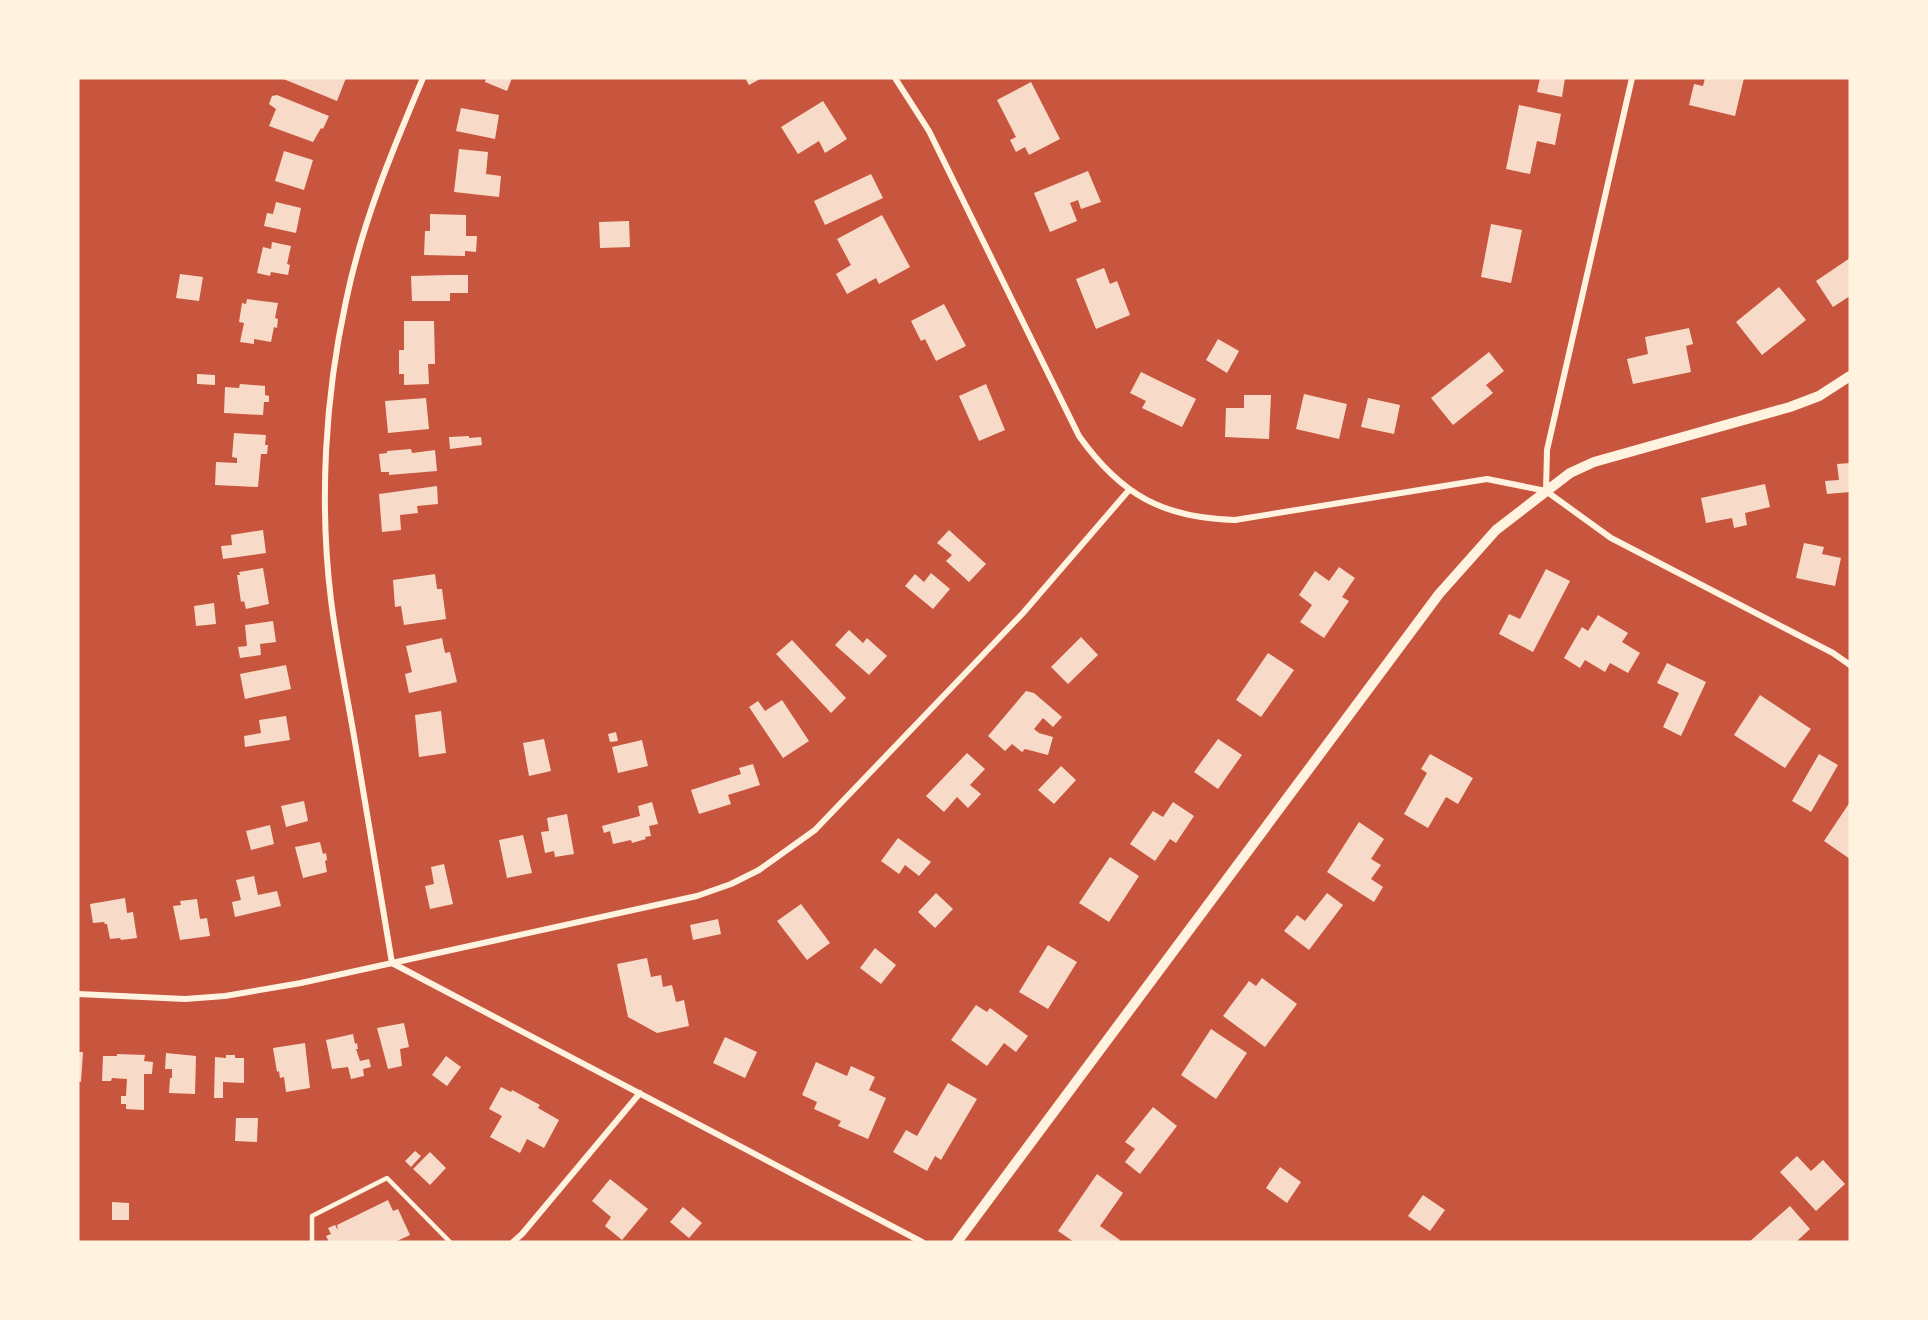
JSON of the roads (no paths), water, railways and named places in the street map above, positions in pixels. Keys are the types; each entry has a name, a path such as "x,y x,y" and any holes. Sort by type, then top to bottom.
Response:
{"street":[{"path":"392,963 331,600 326,512 327,440 334,368 345,301 361,240 384,171 423,78"},
{"path":"895,78 929,131 1078,436 1094,458 1113,478 1129,490 1155,505 1180,514 1207,519 1235,520 1487,479 1546,491 1611,538 1833,653 1850,665"},
{"path":"1546,491 1547,450 1632,78"},
{"path":"957,1242 1439,594 1496,530 1570,474 1594,462 1790,407 1819,396 1848,380"},
{"path":"78,994 185,999 225,996 301,983 697,896 731,884 759,870 815,830 1023,613 1129,490"},
{"path":"392,963 922,1242"},
{"path":"513,1242 639,1093"}],"lane":[{"path":"312,1242 312,1216 387,1178 450,1242"}]}
